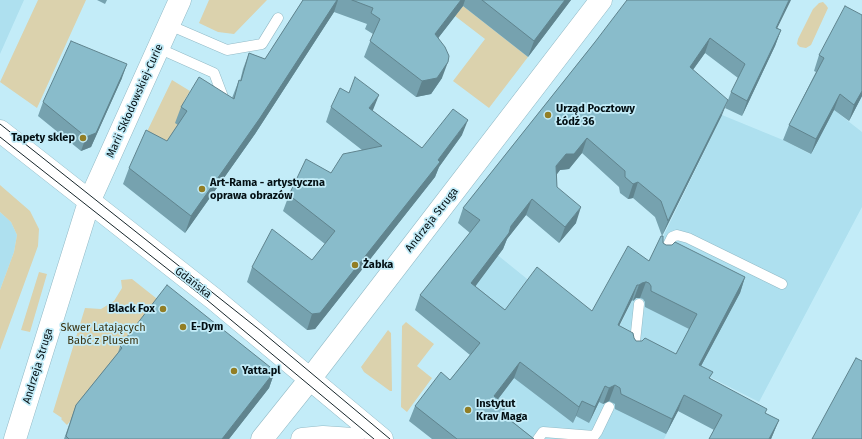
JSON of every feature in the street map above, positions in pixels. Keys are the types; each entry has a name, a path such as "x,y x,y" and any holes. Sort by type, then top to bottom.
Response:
{"street":[{"name":"Marii Skłodowskiej-Curie","path":"89,202 180,0"},
{"name":"Andrzeja Struga","path":"262,439 310,379 601,0"},
{"name":"Gdańska","path":"0,131 214,299 382,439"},
{"name":"Andrzeja Struga","path":"16,439 89,202"},
{"path":"302,439 323,437 353,439"}],"lane":[{"path":"169,25 227,50 262,44 278,18"},
{"path":"158,48 214,73 225,104"},
{"path":"663,255 672,237 677,235 688,238 782,284"},
{"path":"634,351 639,304"},
{"path":"538,439 543,432 594,436 609,406"}],"shaded area":[{"path":"0,0 24,0 0,54"},
{"path":"834,110 862,132 862,207 759,402 698,371 664,439 443,439 504,358 427,296 474,236 610,346 722,115 783,140 810,154"},
{"path":"0,212 11,222 17,235 14,252 0,290"}],"green space":[{"path":"38,0 86,0 37,108 0,82"},
{"path":"209,0 267,0 234,34 218,32 199,23"},
{"path":"823,2 828,8 811,45 806,48 800,47 797,44 798,39 813,9 819,3"},
{"path":"463,6 528,57 489,108 453,81 485,39 455,16"},
{"path":"172,80 190,91 184,101 187,103 182,127 167,148 140,146"},
{"path":"0,185 30,211 39,229 38,246 0,350 0,290 14,252 17,235 11,222 0,212"},
{"path":"39,272 47,274 30,332 21,330"},
{"name":"Skwer Latających Babć z Plusem","path":"132,279 161,302 102,382 67,425 61,419 62,418 53,412 85,308 101,309 114,301 122,288 121,280"},
{"path":"406,322 434,344 417,366 432,378 407,412 401,407 402,326"},
{"path":"388,330 391,333 392,391 364,372 361,367"}],"building":[{"path":"303,0 337,0 260,118 191,216 129,168 146,130 167,141 187,111 181,107 199,77 234,99 249,53 265,59"},
{"path":"352,0 461,0 435,34 445,47 449,56 448,62 437,78 422,81 370,41 380,19 371,13 373,8"},
{"path":"482,0 565,0 534,41"},
{"path":"627,0 789,0 776,28 781,30 747,101 731,92 745,64 710,38 690,67 728,100 668,221 661,201 638,182 633,184 625,177 625,171 587,138 574,154 566,154 556,166 557,187 581,207 565,227 532,199 511,226 509,233 471,283 505,310 537,267 592,311 628,246 649,261 661,236 663,236 663,243 666,245 672,245 675,242 745,277 699,365 713,372 709,378 767,409 765,413 779,420 769,439 709,439 722,415 684,395 672,419 621,394 620,388 615,385 609,388 605,386 595,407 582,401 579,407 520,362 494,396 506,405 501,413 534,439 457,439 415,406 441,372 450,380 480,343 420,295 480,220 463,208","holes":["646,282 651,286 651,291 697,314 676,354 645,338 642,341 636,341 633,333 618,325 637,285"]},
{"path":"845,6 862,15 862,91 854,105 840,94 816,139 789,125 824,58 819,55"},
{"path":"71,41 127,64 96,133 86,137 43,102"},
{"path":"355,77 379,95 369,108 422,148 453,109 468,120 438,160 440,162 320,313 312,314 252,267 272,229 312,260 335,231 289,195 306,159 331,173 343,154 382,146 331,107 340,88 349,93"},
{"path":"167,285 275,371 222,439 69,439 66,436 76,405 122,348 120,346"},
{"path":"856,358 862,361 862,439 812,439"}],"tram line":[{"path":"0,124 261,331 390,439"},
{"path":"0,137 207,300 374,439"}],"place":[{"name":"Urząd Pocztowy Łódź 36","path":"548,115"},
{"name":"Tapety sklep","path":"83,138"},
{"name":"Art-Rama - artystyczna oprawa obrazów","path":"202,189"},
{"name":"Żabka","path":"355,265"},
{"name":"Black Fox","path":"163,309"},
{"name":"E-Dym","path":"183,327"},
{"name":"Yatta.pl","path":"234,371"},
{"name":"Instytut Krav Maga","path":"468,410"}]}
